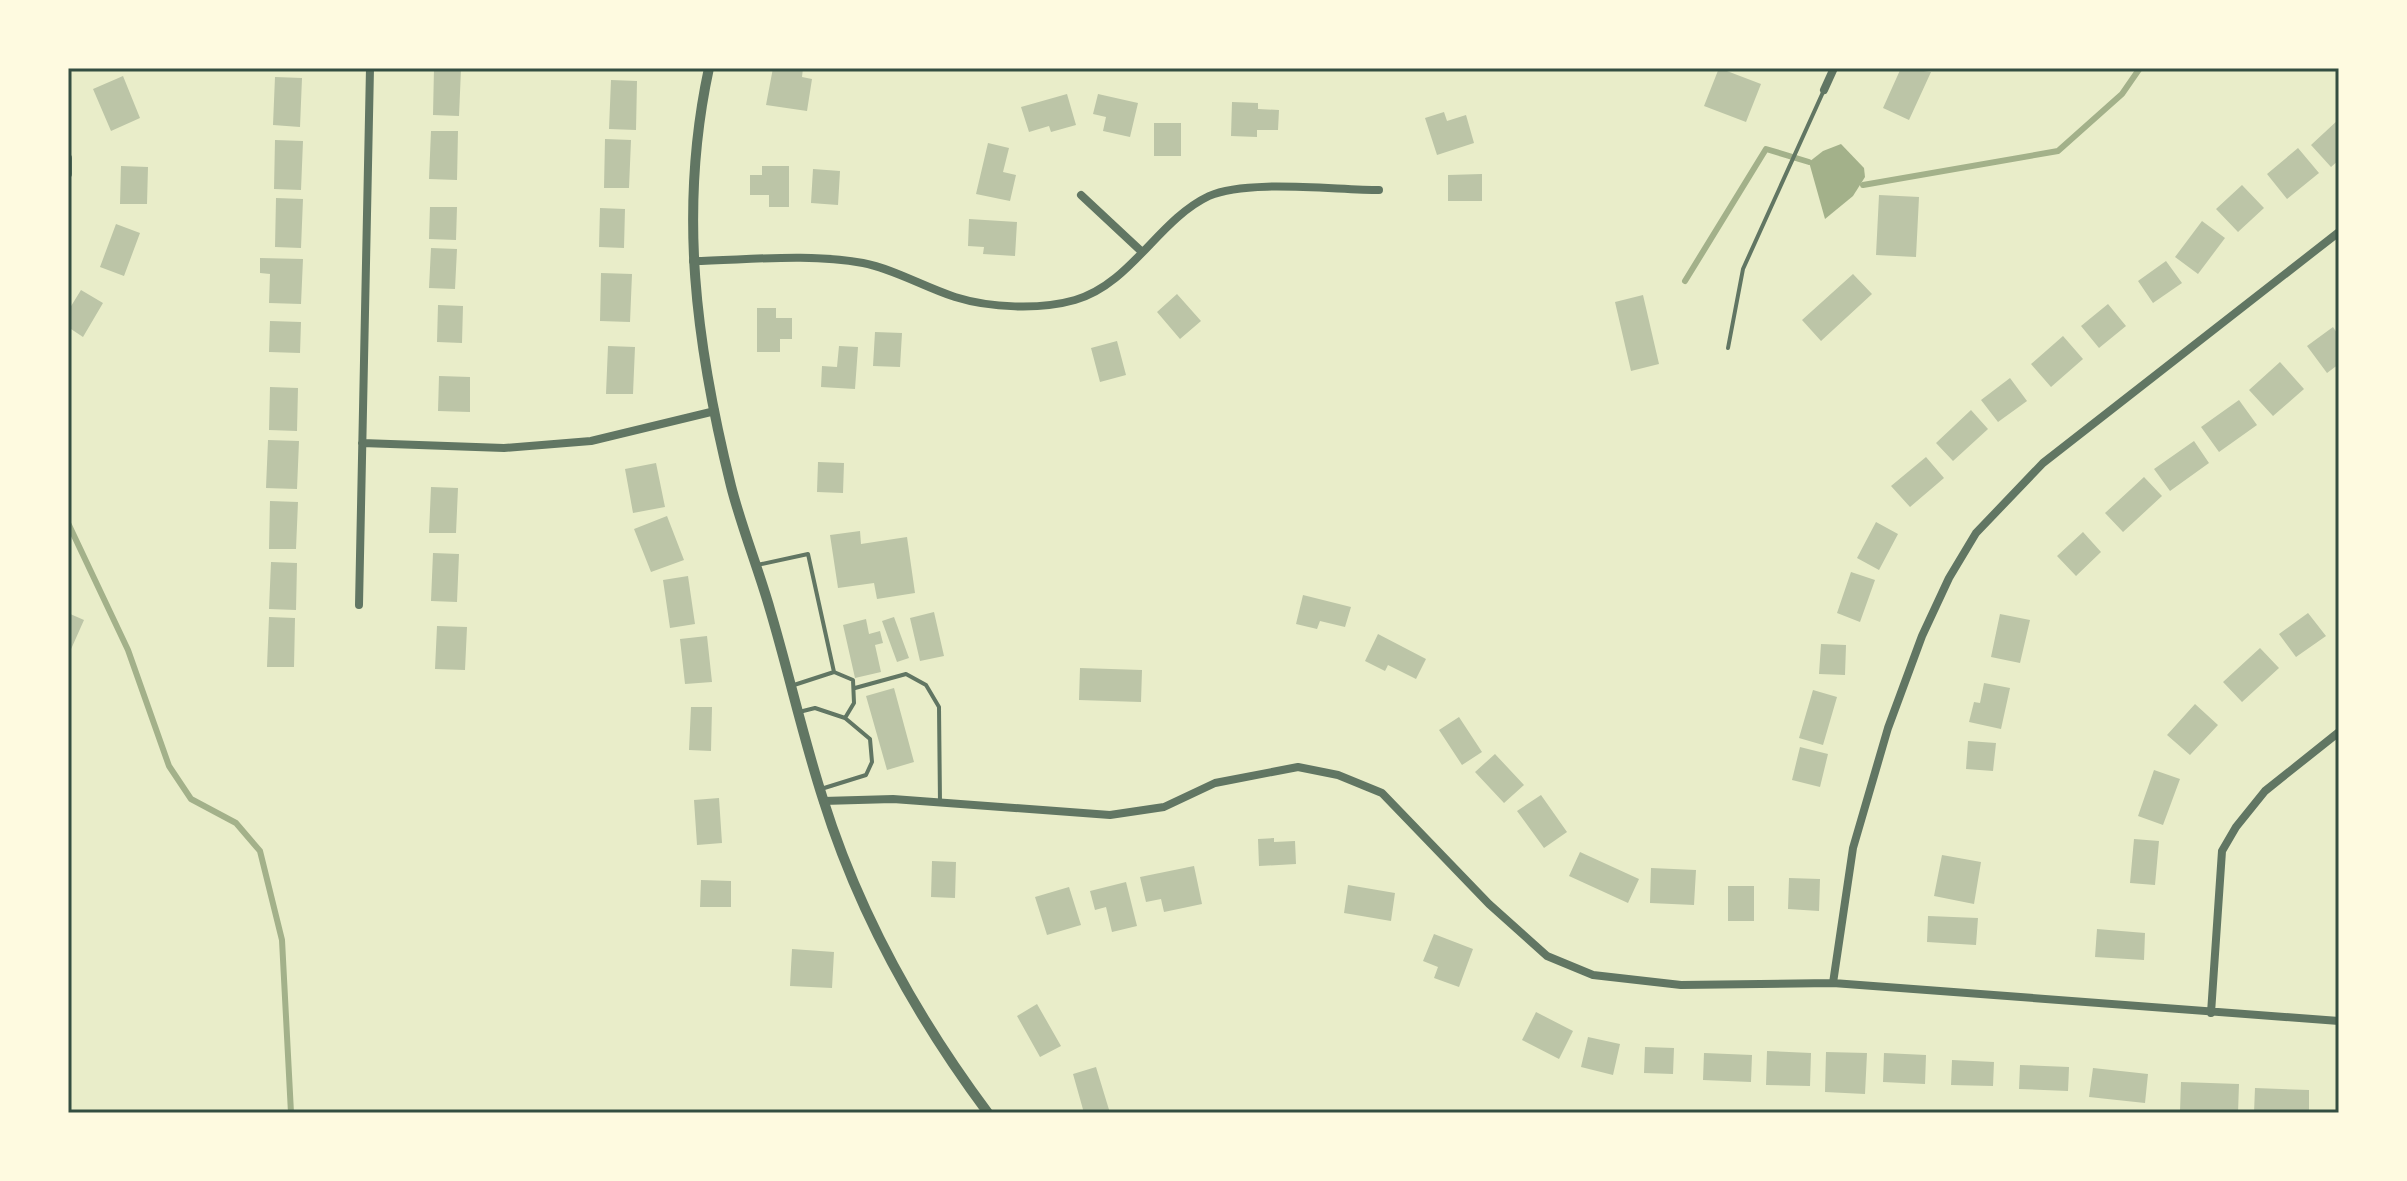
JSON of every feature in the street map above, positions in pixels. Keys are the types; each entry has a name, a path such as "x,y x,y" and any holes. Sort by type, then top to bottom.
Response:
{"street":[{"path":"359,605 370,68"},
{"path":"709,68 695,144 691,200 693,261 705,364 731,488 757,565 823,801 876,930 915,1005 988,1113"},
{"path":"1824,90 1834,68"},
{"path":"68,158 68,174"},
{"path":"693,261 827,259 866,264 957,298 1025,306 1077,300 1116,277 1180,215 1211,195 1255,187 1379,190"},
{"path":"1081,195 1141,251"},
{"path":"1833,983 1853,848 1888,728 1922,636 1949,578 1976,533 2043,463 2339,232"},
{"path":"362,443 504,448 576,442 715,411"},
{"path":"2211,1013 2222,851 2236,827 2265,791 2339,732"},
{"path":"823,801 893,799 1110,815 1164,807 1215,783 1298,767 1338,775 1382,793 1489,904 1547,956 1593,975 1681,985 1833,983 2339,1021"}],"lane":[{"path":"1728,348 1743,269 1824,90"},
{"path":"757,565 808,554 834,672"},
{"path":"791,685 834,672 853,680 854,703 845,718"},
{"path":"855,688 906,674 926,685 939,707 940,803"},
{"path":"799,712 815,708 845,718 870,739 872,762 866,775 820,789"}],"shaded area":[{"path":"1841,144 1864,168 1865,177 1853,196 1825,219 1809,162 1823,151"}],"building":[{"path":"434,68 461,69 459,116 433,115"},
{"path":"773,68 803,68 802,77 812,79 807,111 766,105"},
{"path":"1719,68 1761,84 1746,122 1704,106"},
{"path":"1901,68 1931,72 1909,120 1883,108"},
{"path":"123,76 140,118 111,131 93,89"},
{"path":"275,77 302,78 300,127 273,125"},
{"path":"611,80 637,81 636,130 609,129"},
{"path":"1067,94 1076,125 1051,132 1049,126 1029,132 1021,107"},
{"path":"1098,94 1138,103 1130,137 1103,131 1106,117 1093,114"},
{"path":"1232,102 1258,103 1258,109 1279,110 1278,130 1257,130 1257,137 1231,136"},
{"path":"1444,112 1447,121 1466,115 1474,143 1437,155 1425,118"},
{"path":"2339,119 2339,160 2331,167 2311,145"},
{"path":"1154,123 1181,123 1181,156 1154,156"},
{"path":"431,131 458,131 457,180 429,179"},
{"path":"605,139 631,140 629,188 604,188"},
{"path":"275,140 303,141 301,190 274,189"},
{"path":"988,143 1009,148 1003,172 1016,175 1010,201 976,194"},
{"path":"2298,148 2319,173 2287,199 2267,174"},
{"path":"121,166 148,167 147,204 120,204"},
{"path":"762,166 789,166 789,207 769,207 769,195 750,195 750,175 762,175"},
{"path":"813,169 840,171 838,205 811,203"},
{"path":"1482,174 1482,201 1448,201 1448,175"},
{"path":"2242,185 2264,208 2238,232 2216,209"},
{"path":"1879,195 1919,197 1916,257 1876,255"},
{"path":"276,198 303,199 301,248 275,247"},
{"path":"430,207 457,207 456,240 429,239"},
{"path":"600,208 625,209 624,248 599,247"},
{"path":"969,219 1017,222 1015,256 983,254 984,247 968,246"},
{"path":"2202,221 2225,238 2198,274 2175,257"},
{"path":"116,224 140,233 124,276 100,267"},
{"path":"431,248 457,249 455,289 429,288"},
{"path":"260,258 303,259 301,304 269,303 270,274 260,273"},
{"path":"2166,261 2182,283 2153,303 2138,281"},
{"path":"601,273 632,274 630,322 600,321"},
{"path":"1853,274 1872,294 1821,341 1802,320"},
{"path":"81,290 103,303 83,337 68,327 68,311"},
{"path":"1177,294 1201,321 1180,339 1157,312"},
{"path":"1643,295 1659,364 1631,371 1615,302"},
{"path":"2108,304 2126,326 2099,348 2081,326"},
{"path":"438,305 463,306 462,343 437,342"},
{"path":"757,308 776,308 776,318 792,318 792,339 780,339 780,352 757,352"},
{"path":"270,321 301,322 300,353 269,352"},
{"path":"2333,327 2339,336 2339,364 2327,373 2307,346"},
{"path":"875,332 902,333 900,367 873,366"},
{"path":"2063,336 2083,359 2051,387 2031,364"},
{"path":"1117,341 1126,375 1100,382 1091,348"},
{"path":"608,346 635,347 633,394 606,394"},
{"path":"839,346 858,347 855,389 821,387 822,366 837,367"},
{"path":"2280,362 2304,389 2273,416 2249,390"},
{"path":"439,376 470,377 470,412 438,411"},
{"path":"2010,378 2027,401 1998,422 1981,400"},
{"path":"270,387 298,388 297,431 269,430"},
{"path":"2239,400 2257,425 2219,452 2201,427"},
{"path":"1971,410 1988,429 1953,461 1936,443"},
{"path":"268,440 299,441 297,489 266,488"},
{"path":"2194,441 2209,463 2170,491 2154,469"},
{"path":"1926,457 1944,478 1910,507 1891,486"},
{"path":"818,462 844,463 843,493 817,492"},
{"path":"656,463 665,507 633,513 625,469"},
{"path":"2144,477 2162,496 2123,532 2105,513"},
{"path":"431,487 458,488 456,533 429,533"},
{"path":"270,501 298,502 296,549 269,549"},
{"path":"667,516 684,560 651,572 634,529"},
{"path":"1876,522 1898,534 1879,570 1857,558"},
{"path":"860,531 861,544 907,537 915,593 877,599 874,583 838,588 830,535"},
{"path":"2083,532 2101,552 2076,576 2057,556"},
{"path":"433,553 459,554 457,602 431,601"},
{"path":"271,562 297,563 296,610 269,609"},
{"path":"1851,572 1875,580 1860,622 1837,613"},
{"path":"688,576 695,624 670,628 663,580"},
{"path":"1303,595 1351,607 1345,627 1320,621 1317,629 1296,624"},
{"path":"934,612 944,656 920,661 910,618"},
{"path":"68,613 84,620 68,656"},
{"path":"2308,613 2326,636 2296,657 2279,634"},
{"path":"2000,614 2030,620 2020,663 1991,657"},
{"path":"269,617 295,618 294,667 267,667"},
{"path":"894,617 909,658 897,662 882,621"},
{"path":"866,619 869,634 880,631 883,643 875,645 881,672 855,678 843,625"},
{"path":"437,626 467,627 465,670 435,669"},
{"path":"1378,634 1426,659 1416,679 1388,665 1385,671 1365,661"},
{"path":"707,636 712,682 685,684 680,639"},
{"path":"1821,644 1846,645 1845,675 1819,674"},
{"path":"2260,648 2279,668 2242,702 2223,682"},
{"path":"1080,668 1142,670 1141,702 1079,700"},
{"path":"1984,683 2010,688 2001,729 1969,722 1974,702 1980,703"},
{"path":"894,688 914,762 887,770 866,696"},
{"path":"1813,690 1837,697 1823,745 1799,738"},
{"path":"2195,704 2218,725 2190,755 2167,735"},
{"path":"691,707 712,707 711,751 689,750"},
{"path":"1459,717 1482,752 1462,765 1439,730"},
{"path":"1968,741 1996,743 1993,771 1966,769"},
{"path":"1800,747 1828,754 1820,787 1792,780"},
{"path":"1495,754 1524,785 1504,803 1475,772"},
{"path":"2154,770 2180,779 2163,825 2138,816"},
{"path":"1541,795 1567,832 1544,848 1517,811"},
{"path":"719,798 722,843 697,845 694,800"},
{"path":"1274,838 1274,842 1295,841 1296,864 1259,866 1258,839"},
{"path":"2134,839 2159,841 2155,885 2130,883"},
{"path":"1580,852 1639,879 1628,903 1569,876"},
{"path":"1942,855 1981,862 1974,904 1934,896"},
{"path":"932,861 956,862 955,898 931,897"},
{"path":"1194,866 1202,904 1164,912 1161,899 1146,902 1140,877"},
{"path":"1651,868 1696,870 1694,905 1650,903"},
{"path":"1789,878 1820,879 1819,911 1788,909"},
{"path":"701,880 731,881 731,907 700,907"},
{"path":"1126,882 1137,926 1112,932 1106,907 1095,910 1090,891"},
{"path":"1348,885 1395,893 1391,921 1344,913"},
{"path":"1728,886 1754,886 1754,921 1728,921"},
{"path":"1069,887 1081,925 1047,935 1035,897"},
{"path":"1928,916 1978,918 1976,945 1927,942"},
{"path":"2097,929 2145,933 2144,960 2095,957"},
{"path":"1434,934 1473,949 1459,987 1434,978 1438,967 1423,961"},
{"path":"792,949 834,952 832,988 790,986"},
{"path":"1037,1004 1061,1046 1040,1057 1017,1016"},
{"path":"1536,1012 1573,1031 1559,1059 1522,1040"},
{"path":"1588,1037 1620,1044 1613,1075 1581,1067"},
{"path":"1645,1047 1674,1048 1673,1074 1644,1073"},
{"path":"1767,1051 1811,1053 1810,1086 1766,1085"},
{"path":"1826,1052 1867,1053 1865,1094 1825,1092"},
{"path":"1704,1053 1752,1055 1751,1082 1703,1080"},
{"path":"1884,1053 1926,1055 1925,1084 1883,1082"},
{"path":"1952,1060 1994,1062 1993,1086 1951,1085"},
{"path":"2020,1065 2069,1067 2068,1091 2019,1089"},
{"path":"1096,1067 1110,1113 1084,1113 1073,1074"},
{"path":"2093,1068 2148,1074 2145,1103 2089,1097"},
{"path":"2181,1082 2239,1084 2238,1113 2180,1111"},
{"path":"2255,1088 2309,1090 2309,1113 2254,1113"}],"waterway":[{"path":"1863,185 2058,151 2122,94 2140,68"},
{"path":"1685,281 1766,149 1809,162"},
{"path":"68,523 128,650 169,766 191,799 236,823 260,851 282,940 291,1113"}]}
